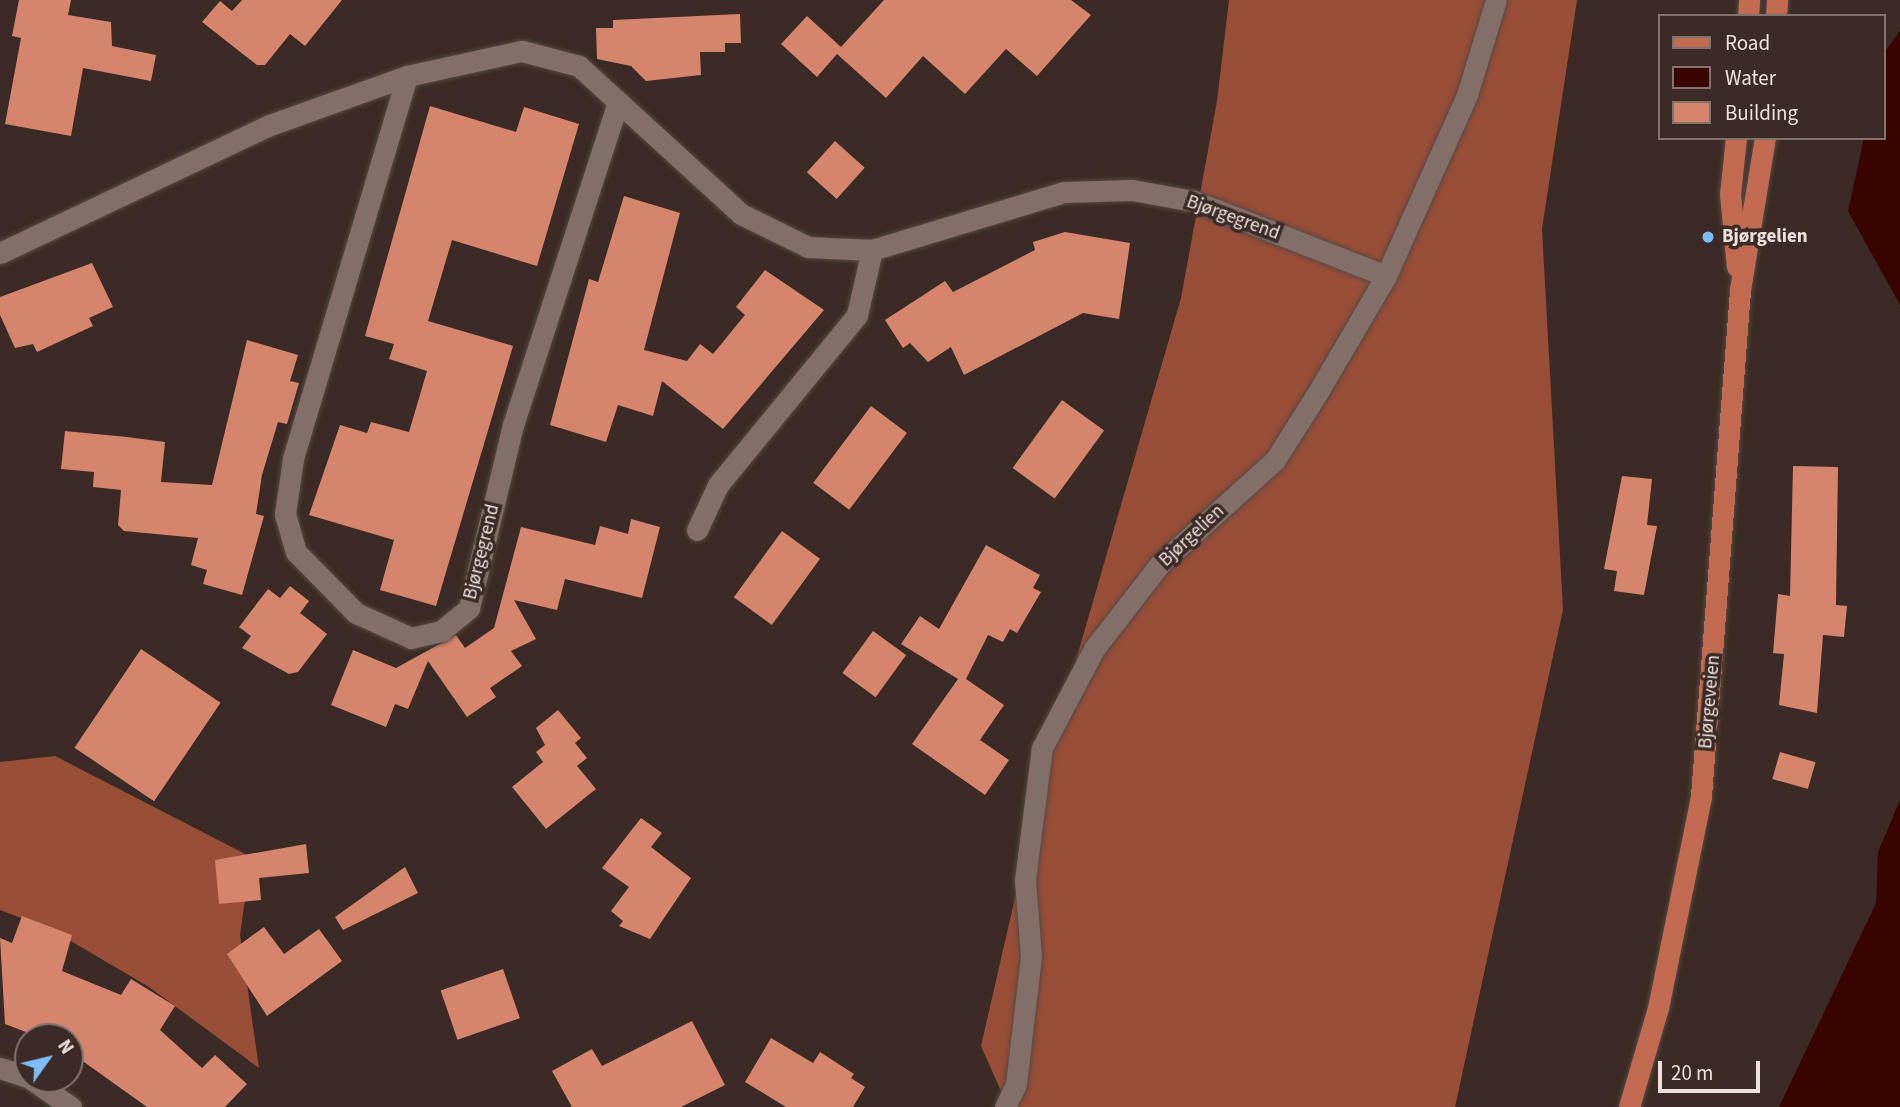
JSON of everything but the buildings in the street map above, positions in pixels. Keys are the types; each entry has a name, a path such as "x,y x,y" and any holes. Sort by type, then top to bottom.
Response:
{"main road":[{"name":"Bjørgeveien","path":"1736,140 1731,194 1740,290"},
{"name":"Bjørgeveien","path":"1629,1107 1658,1008 1701,796 1740,290 1765,140"}],"street":[{"name":"Bjørgelien","path":"1005,1107 1016,1084 1031,956 1025,880 1042,748 1094,649 1160,564 1275,460 1386,276 1467,95 1496,0"},
{"name":"Bjørgegrend","path":"0,253 267,126 407,76 522,51 579,66 741,214 808,247 872,250 1064,192 1132,190 1194,201 1386,276"},
{"name":"Bjørgegrend","path":"407,76 293,459 285,514 296,552 356,613 411,638 441,631 469,608 513,425 618,102"},
{"path":"697,530 718,485 857,315 872,250"},
{"path":"51,1093 71,1107"}],"shaded area":[{"path":"1229,0 1577,0 1542,229 1563,610 1455,1107 1008,1107 981,1046 1045,767 1181,298 1217,101"},
{"path":"55,756 251,857 240,935 259,1068 149,987 52,930 0,910 0,762"}],"water":[{"path":"1900,31 1900,305 1848,211 1864,140 1886,140 1886,50"},
{"path":"1900,800 1900,1107 1779,1107 1876,903 1878,852"}],"place":[{"name":"Bjørgelien","path":"1708,237"}]}
